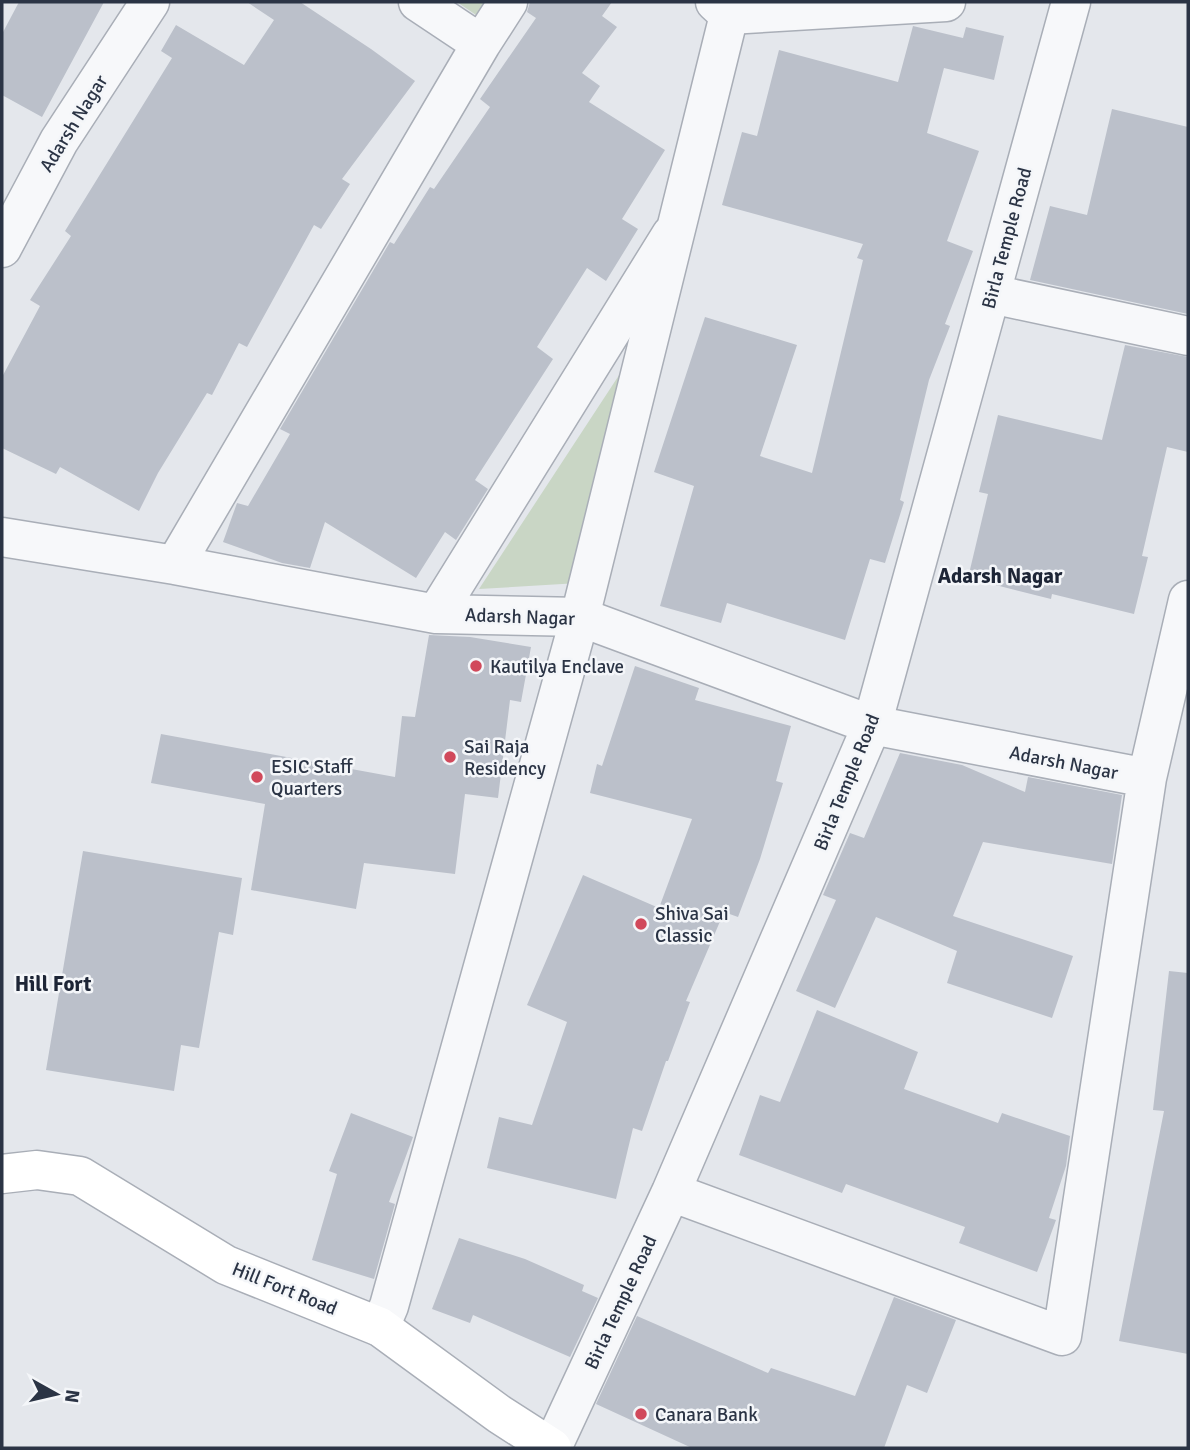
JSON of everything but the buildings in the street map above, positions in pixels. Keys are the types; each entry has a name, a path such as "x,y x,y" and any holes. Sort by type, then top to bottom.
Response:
{"main road":[{"name":"Hill Fort Road","path":"2,1174 37,1170 80,1176 226,1265 380,1327 499,1415 552,1448"}],"street":[{"name":"Adarsh Nagar","path":"2,248 59,141 150,2"},
{"path":"418,2 481,44"},
{"path":"175,565 508,2"},
{"path":"380,1327 389,1306 580,617 676,227 722,8 946,2"},
{"name":"Birla Temple Road","path":"552,1448 671,1192 872,725 1071,2"},
{"path":"436,614 676,227"},
{"path":"991,294 1188,336"},
{"name":"Adarsh Nagar","path":"2,537 175,565 436,614 580,617 872,725 1147,778"},
{"path":"671,1192 1062,1336 1147,778 1188,600"}],"green space":[{"path":"457,2 489,2 479,17"},
{"path":"627,363 579,583 479,589"}],"place":[{"name":"Kautilya Enclave","path":"476,666"},
{"name":"Sai Raja Residency","path":"450,757"},
{"name":"ESIC Staff Quarters","path":"257,777"},
{"name":"Shiva Sai Classic","path":"641,924"},
{"name":"Canara Bank","path":"641,1414"}],"district":[{"name":"Adarsh Nagar","path":"1000,576"},
{"name":"Hill Fort","path":"53,984"}]}
